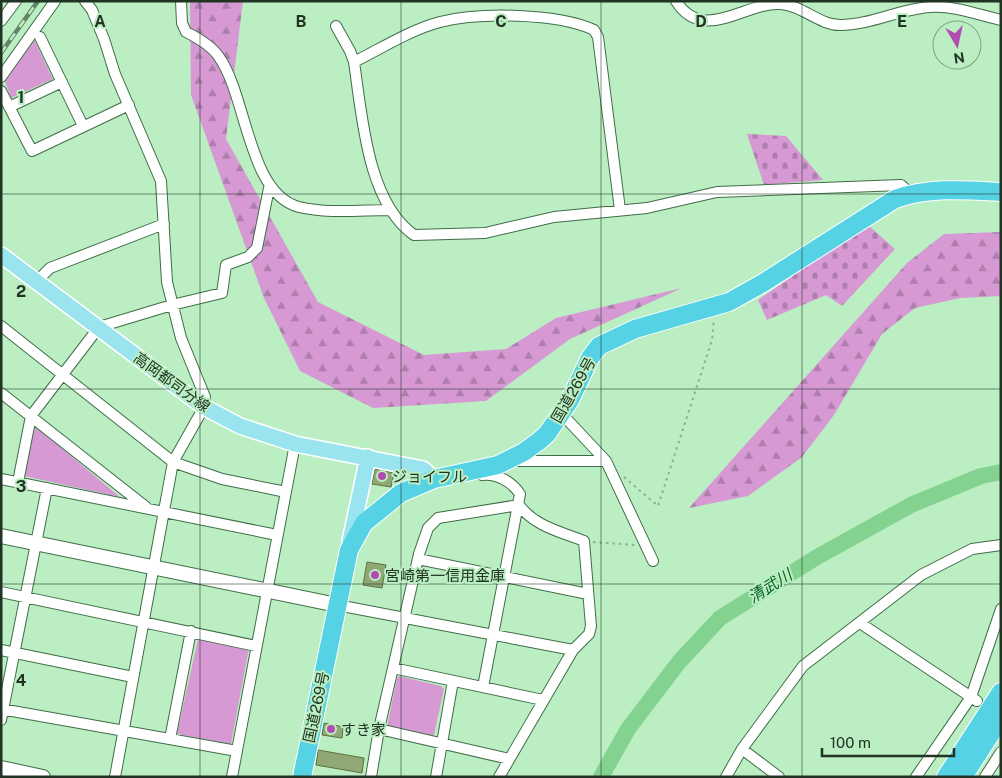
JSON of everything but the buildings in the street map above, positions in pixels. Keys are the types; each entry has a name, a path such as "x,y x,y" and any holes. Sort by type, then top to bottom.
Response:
{"highway":[{"name":"国道269号","path":"302,777 348,550 364,523 400,493 434,479 498,465 524,452 539,441 561,413 590,358 600,346 635,329 730,302 763,283 874,210 911,194 952,190 1001,192"},
{"path":"946,777 1001,692"},
{"path":"962,777 1001,718"}],"main road":[{"name":"高岡都司分線","path":"1,256 38,280 204,407 240,426 295,444 423,469 434,479"},
{"path":"348,550 368,457"}],"street":[{"path":"1,21 16,1"},
{"path":"1,77 55,1"},
{"path":"85,1 92,10 114,74 161,181 167,282 181,338 205,397 204,407 173,462 115,777"},
{"path":"181,1 182,23 186,32 199,38 219,56 229,77 256,158 269,188 284,201 299,207 324,210 391,210"},
{"path":"676,1 685,14 699,20 735,16 779,4 796,8 836,25 854,24 900,12 930,7 1001,20"},
{"path":"354,62 407,34 454,19 517,17 556,19 594,30 598,37 620,210"},
{"path":"336,26 354,62 365,132 376,177 391,210 405,229 414,236 485,233 554,217 647,208 717,192 901,184 911,194"},
{"path":"40,37 83,126"},
{"path":"10,107 62,82"},
{"path":"1,91 32,151 129,105"},
{"path":"18,482 31,416 99,327 172,305 222,293 226,265 248,257 257,248 269,188"},
{"path":"38,280 50,268 164,224"},
{"path":"1,326 173,462 222,479 286,492"},
{"path":"1,393 149,509"},
{"path":"561,413 606,461 653,561"},
{"path":"232,777 295,444"},
{"path":"507,460 606,461"},
{"path":"434,479 492,474 515,486 520,494 520,505 483,687"},
{"path":"1,479 277,535"},
{"path":"1,720 47,488"},
{"path":"499,777 573,650 589,634 591,626 584,541 538,522 525,513 520,505"},
{"path":"371,777 379,729 404,618 418,559 428,528 438,518 520,505"},
{"path":"1,536 336,605 573,650"},
{"path":"726,777 742,750 803,666 908,584 972,549 1001,545"},
{"path":"418,559 588,594"},
{"path":"1,592 256,646"},
{"path":"916,777 974,699 1001,609"},
{"path":"860,623 974,699"},
{"path":"170,739 191,631"},
{"path":"1,650 133,677"},
{"path":"393,668 543,700"},
{"path":"436,777 452,681"},
{"path":"2,709 237,750"},
{"path":"379,729 509,759"},
{"path":"742,750 779,777"},
{"path":"985,777 1001,752"},
{"path":"1,768 43,777"}],"path":[{"path":"621,474 658,506 712,340 716,306"},
{"path":"584,541 626,546 645,544"}],"green space":[{"path":"190,1 243,1 226,139 318,302 424,355 506,349 556,318 682,288 570,339 486,401 373,408 300,371 264,298 191,95"},
{"path":"34,39 53,79 11,98 5,82"},
{"path":"747,134 786,136 823,180 764,185"},
{"path":"867,224 895,249 842,306 826,295 767,320 758,300"},
{"path":"1001,232 1001,296 960,298 915,308 882,334 834,415 802,457 748,496 689,508 907,263 944,234"},
{"path":"35,426 120,497 24,476"},
{"path":"198,639 249,648 231,744 177,734"},
{"path":"399,676 441,686 444,689 432,737 387,727"}],"waterway":[{"name":"清武川","path":"601,777 628,729 679,662 720,618 817,557 911,505 981,476 1001,472"}],"railway":[{"path":"1,53 38,1"}],"place":[{"name":"ジョイフル","path":"382,476"},
{"name":"宮崎第一信用金庫","path":"375,575"},
{"name":"すき家","path":"331,729"}]}
